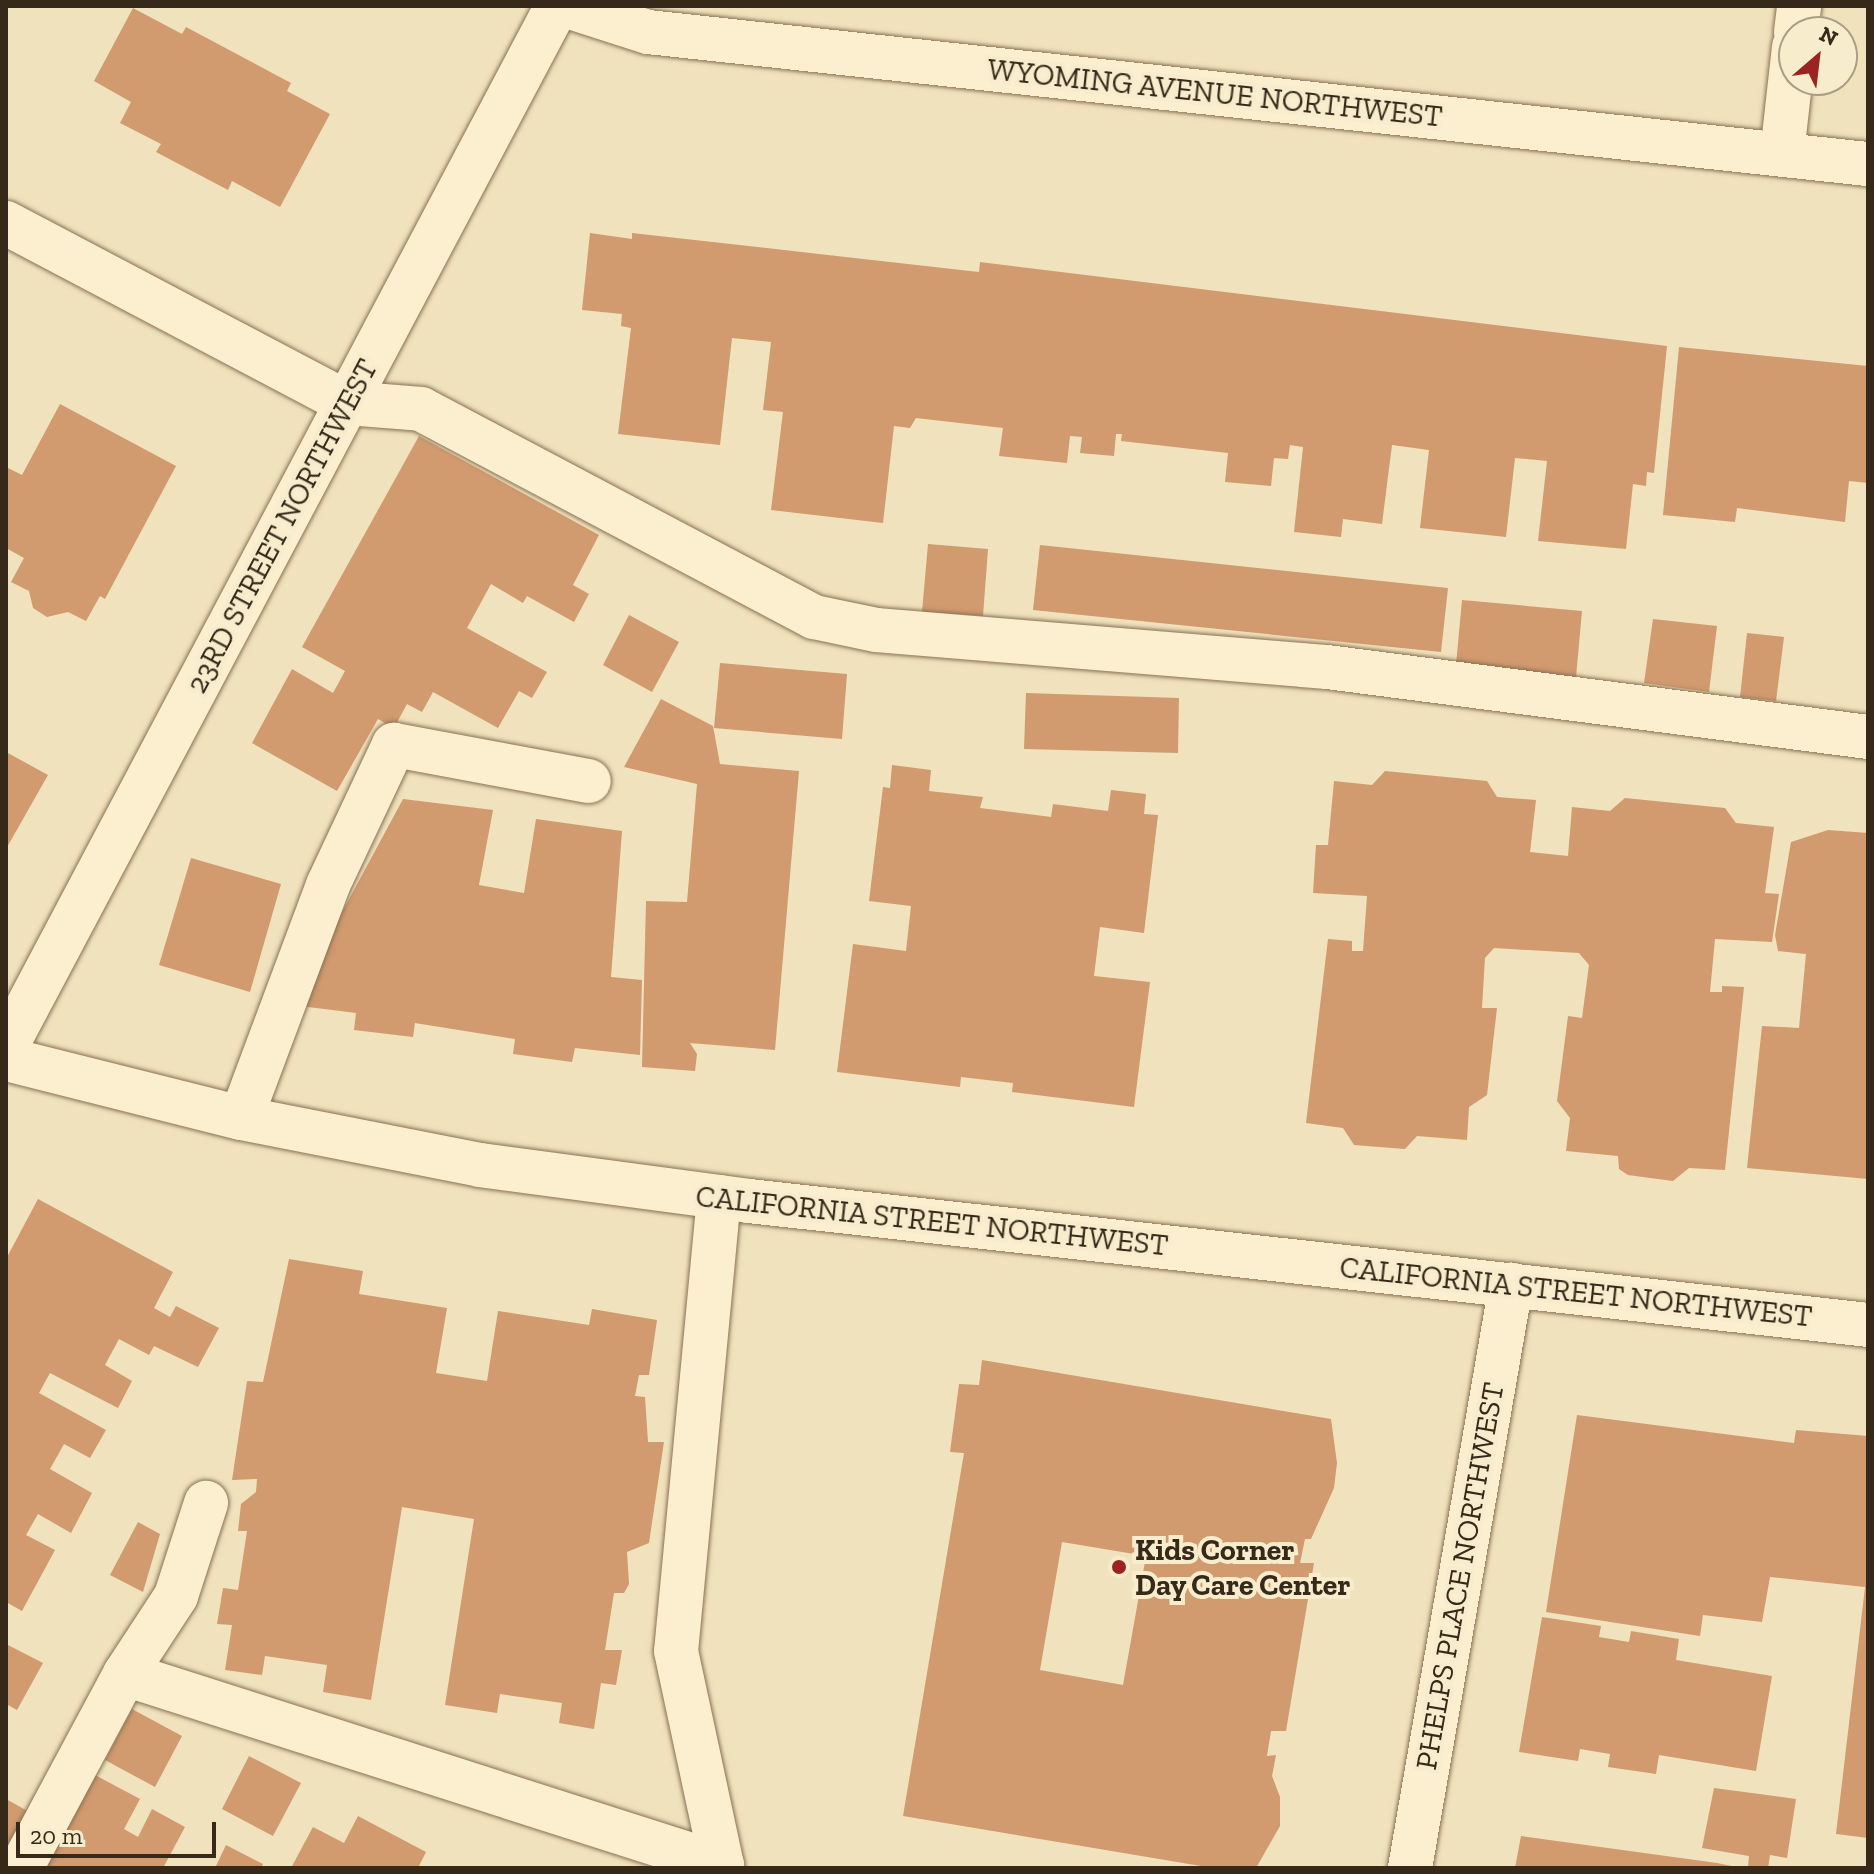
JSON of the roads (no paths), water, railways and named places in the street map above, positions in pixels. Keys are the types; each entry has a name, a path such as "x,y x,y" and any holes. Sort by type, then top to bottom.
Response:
{"street":[{"name":"23RD STREET NORTHWEST","path":"6,1047 557,6"},
{"name":"WYOMING AVENUE NORTHWEST","path":"567,6 648,32 1868,164"},
{"path":"1782,154 1789,96"},
{"path":"6,223 347,403 421,409 783,602 845,625 1327,667 1868,737"},
{"path":"241,1118 328,885 394,745 589,781"},
{"name":"CALIFORNIA STREET NORTHWEST","path":"6,1059 241,1118 480,1165 719,1197 1868,1325"},
{"path":"125,1674 722,1865 676,1651 719,1197"},
{"name":"PHELPS PLACE NORTHWEST","path":"1410,1868 1511,1285"},
{"path":"21,1868 125,1674 176,1596 206,1503"}],"place":[{"name":"Kids Corner Day Care Center","path":"1119,1567"}]}
